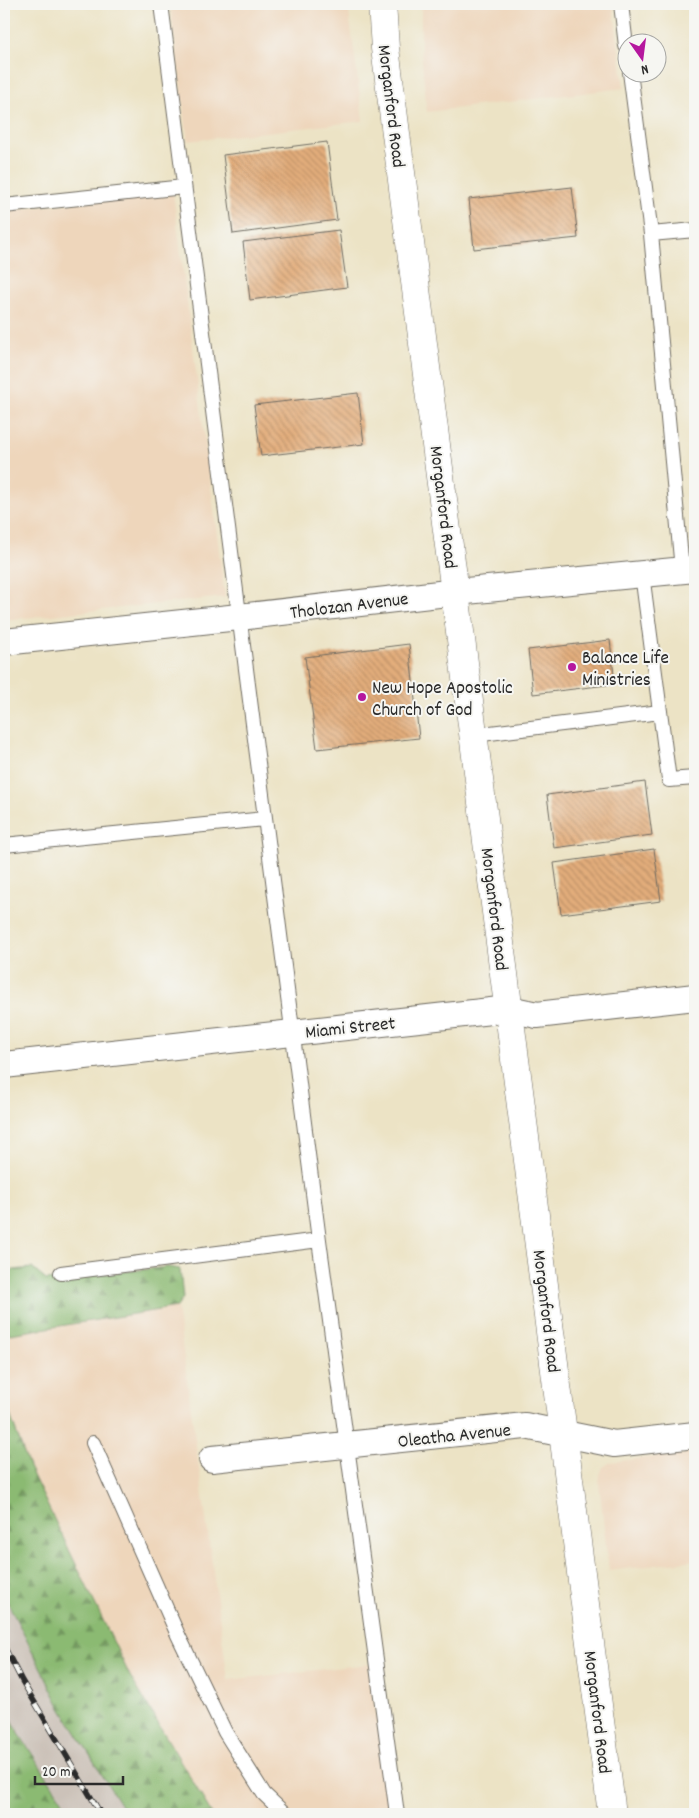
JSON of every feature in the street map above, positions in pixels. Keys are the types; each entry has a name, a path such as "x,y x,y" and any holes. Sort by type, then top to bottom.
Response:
{"street":[{"name":"Morganford Road","path":"382,4 385,48 612,1814"},
{"name":"Tholozan Avenue","path":"4,642 456,592 689,569"},
{"name":"Miami Street","path":"4,1065 509,1008 537,1014 695,997"},
{"name":"Oleatha Avenue","path":"212,1459 525,1426 614,1444 695,1435"}],"lane":[{"path":"161,4 318,1240 397,1814"},
{"path":"621,4 624,32"},
{"path":"631,82 651,234 689,569"},
{"path":"4,206 184,187"},
{"path":"651,234 695,230"},
{"path":"642,574 669,780 695,778"},
{"path":"474,735 660,712"},
{"path":"4,845 264,819"},
{"path":"61,1273 318,1240"},
{"path":"93,1443 178,1635 225,1732 264,1794 285,1814"}],"shaded area":[{"path":"170,4 348,4 363,121 188,141"},
{"path":"421,4 613,4 617,32 616,82 623,82 624,88 427,112 421,50"},
{"path":"173,192 225,597 4,620 4,211"},
{"path":"177,1307 228,1680 369,1664 391,1814 212,1814 130,1676 29,1467 4,1398 4,1335"},
{"path":"695,1452 695,1560 609,1571 599,1483 603,1467 611,1462"},
{"path":"4,1595 61,1708 126,1814 71,1814 18,1732 4,1703"}],"green space":[{"path":"168,1267 180,1269 183,1298 177,1307 4,1335 4,1271 32,1268 46,1280"},
{"path":"4,1398 29,1467 130,1676 212,1814 126,1814 61,1708 4,1595"},
{"path":"4,1703 18,1732 71,1814 4,1813"}],"building":[{"path":"327,142 337,220 233,234 223,155"},
{"path":"572,187 578,238 474,249 469,199"},
{"path":"339,230 347,287 250,300 243,242"},
{"path":"358,393 364,444 261,456 254,405"},
{"name":"Balance Life Ministries","path":"610,640 615,684 533,694 528,650"},
{"name":"New Hope Apostolic Church of God","path":"409,644 419,738 317,749 305,657"},
{"path":"645,782 652,835 554,848 547,795"},
{"path":"654,849 661,901 561,914 554,863"}],"railway":[{"path":"4,1646 22,1681 101,1814"}],"place":[{"name":"Balance Life Ministries","path":"572,667"},
{"name":"New Hope Apostolic Church of God","path":"362,697"}]}
